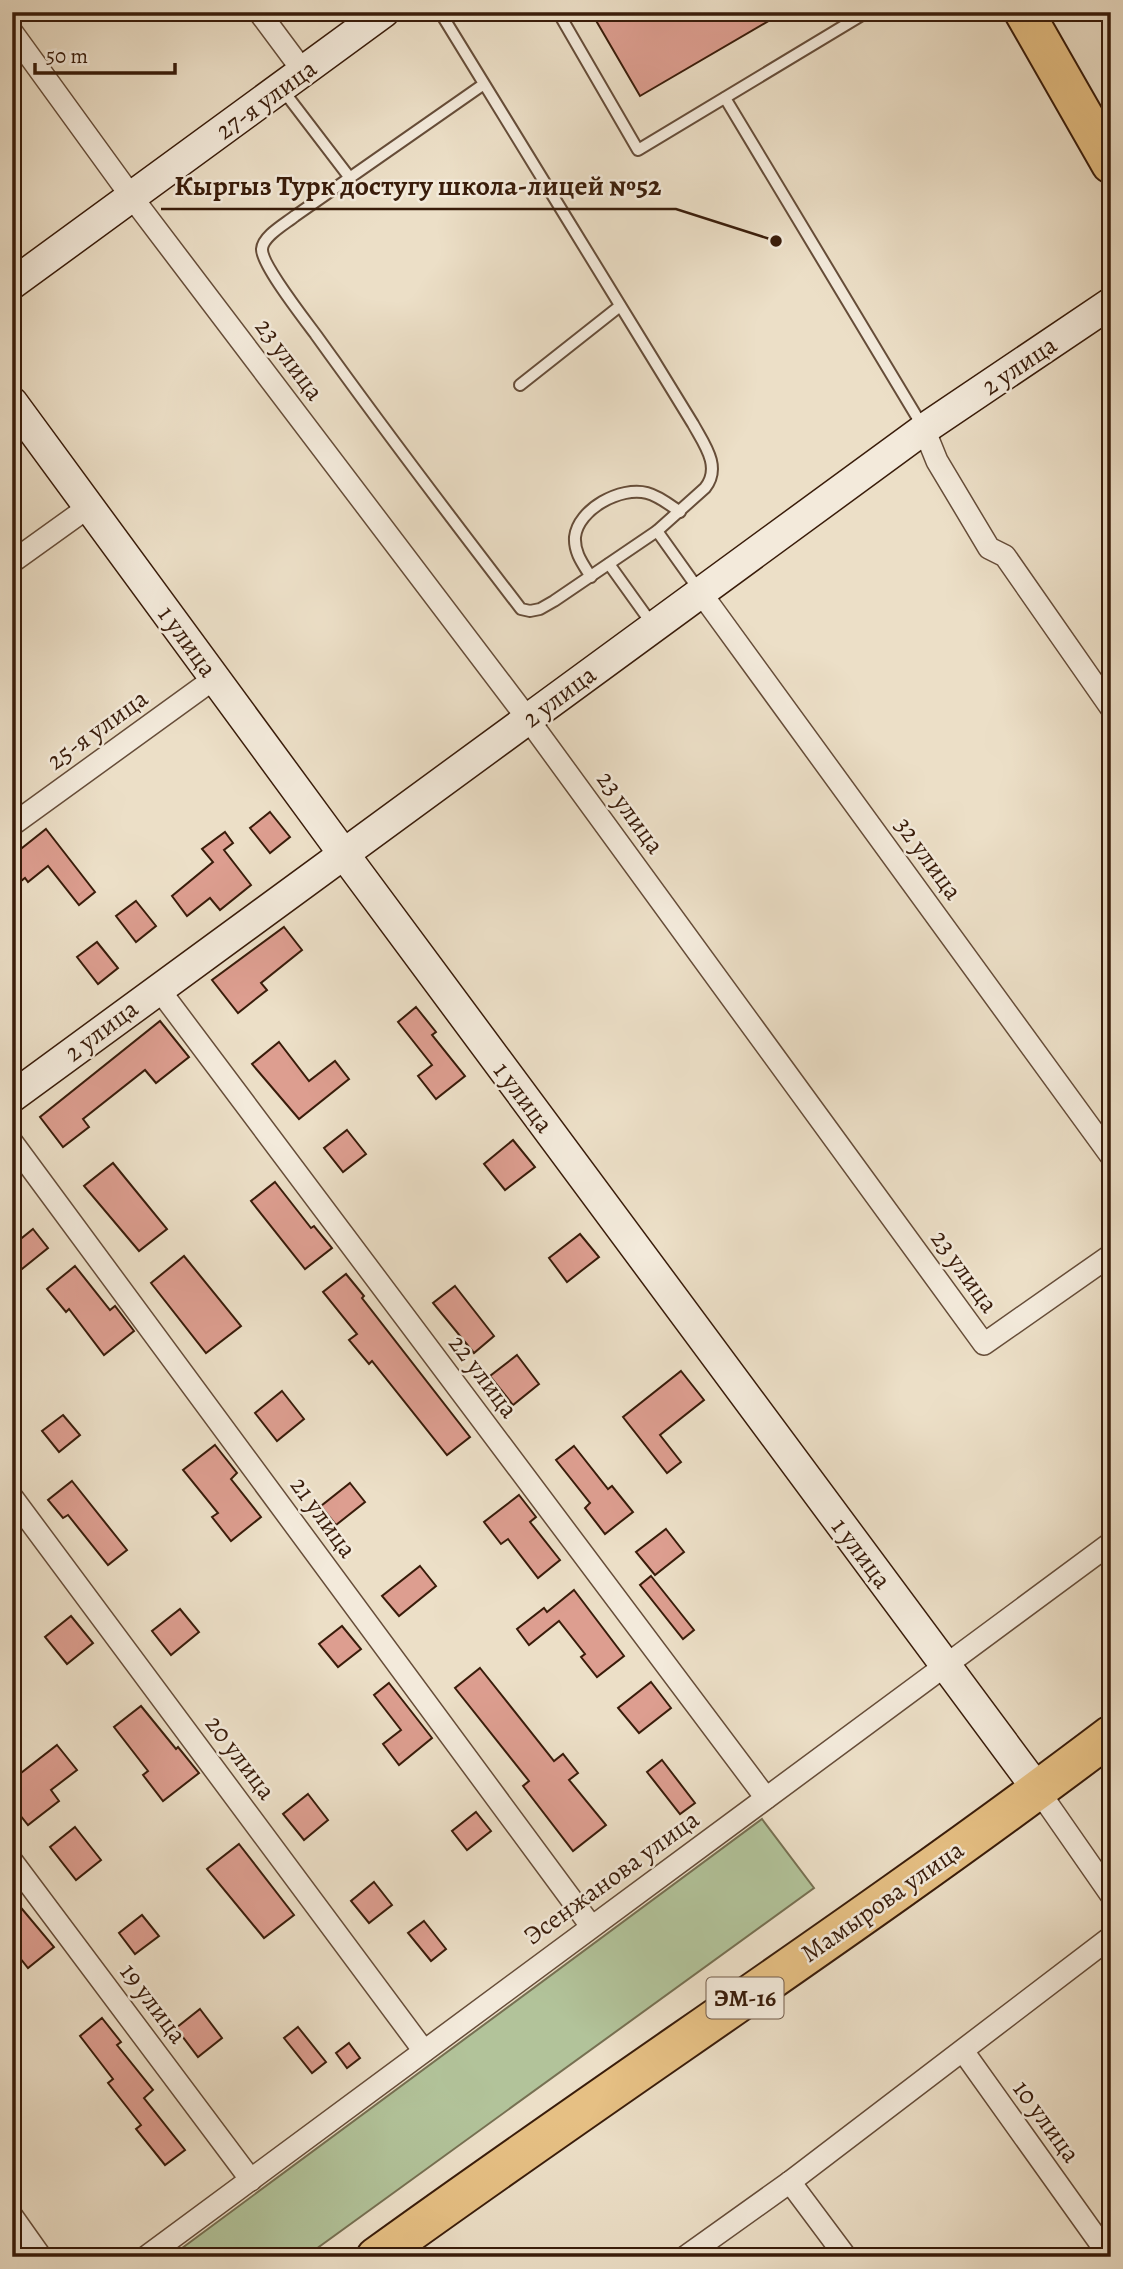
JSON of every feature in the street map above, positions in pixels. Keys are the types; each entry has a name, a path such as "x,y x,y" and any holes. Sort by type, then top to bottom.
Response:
{"highway":[{"path":"1024,12 1111,164"},
{"name":"Мамырова улица","path":"376,2257 512,2159 703,2028 1111,1735"}],"street":[{"path":"259,12 292,80"},
{"name":"27-я улица","path":"12,284 384,12"},
{"name":"23 улица","path":"12,32 131,196 528,719 984,1344 1111,1255"},
{"name":"2 улица","path":"12,1097 924,429 1111,303"},
{"name":"1 улица","path":"12,402 1038,1790"},
{"path":"924,429 937,461 989,548 1005,556 1111,708"},
{"path":"12,562 89,506"},
{"name":"32 улица","path":"701,593 1111,1156"},
{"name":"25-я улица","path":"12,825 215,678"},
{"name":"22 улица","path":"158,988 766,1798"},
{"name":"21 улица","path":"12,1142 591,1926"},
{"name":"20 улица","path":"12,1497 424,2051"},
{"name":"Эсенжанова улица","path":"146,2257 1111,1544"},
{"path":"1038,1790 1111,1895"},
{"name":"19 улица","path":"12,1861 251,2180"},
{"path":"685,2257 790,2182 1111,1937"},
{"name":"10 улица","path":"963,2051 1110,2257"},
{"path":"790,2182 846,2257"},
{"path":"12,2216 41,2257"}],"lane":[{"path":"440,12 693,424 713,466 711,480 657,531 591,577 540,609 530,611 521,609 408,462 278,281 263,255 262,247 266,239 295,216 484,84"},
{"path":"558,12 638,150 862,14"},
{"path":"292,80 350,178"},
{"path":"725,98 924,429"},
{"path":"520,385 620,306"},
{"path":"591,577 576,552 575,536 581,521 599,504 621,493 635,492 652,495 680,512"},
{"path":"657,531 701,593"},
{"path":"609,564 653,626"}],"green space":[{"path":"762,1819 814,1888 305,2257 170,2257"}],"building":[{"path":"591,12 784,12 640,96"},
{"path":"270,812 290,837 270,853 250,828"},
{"path":"46,829 95,892 79,905 48,866 28,882 25,878 12,888 12,856"},
{"path":"225,832 233,843 224,850 251,885 220,910 210,898 187,916 172,896 213,862 202,849"},
{"path":"136,901 156,926 136,942 116,916"},
{"path":"284,927 302,950 261,983 267,990 238,1013 212,980"},
{"path":"97,942 118,968 98,984 77,957"},
{"path":"416,1007 436,1032 432,1035 465,1076 436,1099 418,1076 432,1065 398,1022"},
{"path":"160,1021 189,1057 156,1083 145,1070 83,1119 89,1127 63,1147 40,1117"},
{"path":"279,1042 309,1081 335,1061 349,1079 299,1119 252,1064"},
{"path":"347,1130 366,1154 343,1172 324,1148"},
{"path":"513,1140 535,1167 505,1190 484,1164"},
{"path":"113,1163 167,1229 139,1251 84,1186"},
{"path":"275,1182 311,1228 314,1226 332,1248 305,1269 251,1201"},
{"path":"33,1229 48,1248 12,1277 12,1246"},
{"path":"580,1234 599,1257 567,1282 549,1258"},
{"path":"184,1256 241,1326 206,1353 151,1283"},
{"path":"75,1266 110,1310 115,1306 134,1331 104,1355 69,1309 66,1312 47,1289"},
{"path":"346,1274 470,1437 447,1455 372,1361 369,1364 349,1340 357,1334 323,1292"},
{"path":"455,1286 494,1336 474,1353 433,1303"},
{"path":"517,1355 539,1384 513,1405 490,1376"},
{"path":"681,1371 704,1400 660,1435 681,1462 667,1473 623,1417"},
{"path":"282,1391 304,1419 277,1441 255,1413"},
{"path":"63,1415 80,1435 59,1452 42,1431"},
{"path":"215,1445 237,1473 231,1479 261,1517 231,1541 212,1517 218,1513 183,1470"},
{"path":"574,1446 608,1489 612,1486 633,1512 605,1534 585,1508 590,1503 556,1460"},
{"path":"72,1481 127,1550 108,1565 68,1515 63,1518 48,1500"},
{"path":"350,1483 365,1502 336,1525 321,1506"},
{"path":"519,1495 536,1517 530,1522 560,1560 538,1578 508,1539 501,1544 484,1522"},
{"path":"666,1529 684,1552 655,1575 636,1552"},
{"path":"420,1566 436,1586 399,1616 382,1596"},
{"path":"651,1576 694,1630 683,1639 640,1585"},
{"path":"574,1590 624,1656 597,1677 581,1657 585,1654 559,1621 529,1645 517,1629 544,1608 547,1612"},
{"path":"180,1609 199,1632 171,1655 152,1631"},
{"path":"71,1616 93,1643 67,1664 45,1637"},
{"path":"342,1626 361,1649 338,1667 319,1644"},
{"path":"480,1668 554,1761 563,1754 578,1773 569,1780 606,1825 573,1851 523,1786 529,1781 455,1688"},
{"path":"651,1682 671,1708 639,1733 618,1708"},
{"path":"389,1683 432,1738 399,1765 383,1744 401,1730 374,1695"},
{"path":"141,1706 199,1773 163,1801 143,1775 148,1771 114,1727"},
{"path":"57,1745 77,1770 51,1790 59,1801 28,1825 12,1805 12,1780"},
{"path":"662,1760 695,1803 680,1814 647,1772"},
{"path":"308,1794 328,1820 304,1840 283,1814"},
{"path":"476,1812 491,1831 467,1850 452,1831"},
{"path":"75,1827 101,1860 76,1880 50,1847"},
{"path":"239,1844 294,1915 264,1938 207,1869"},
{"path":"374,1882 392,1905 369,1923 351,1901"},
{"path":"12,1897 54,1947 28,1968 12,1948"},
{"path":"142,1915 159,1936 135,1954 119,1933"},
{"path":"424,1921 446,1949 431,1961 408,1933"},
{"path":"200,2009 222,2038 198,2057 176,2028"},
{"path":"102,2018 121,2042 117,2045 153,2090 144,2098 185,2150 165,2165 136,2129 141,2125 108,2083 113,2079 80,2036"},
{"path":"298,2027 326,2062 312,2073 284,2038"},
{"path":"349,2043 360,2058 347,2068 336,2053"}],"place":[{"name":"Кыргыз Турк достугу школа-лицей №52","path":"776,241"}]}
